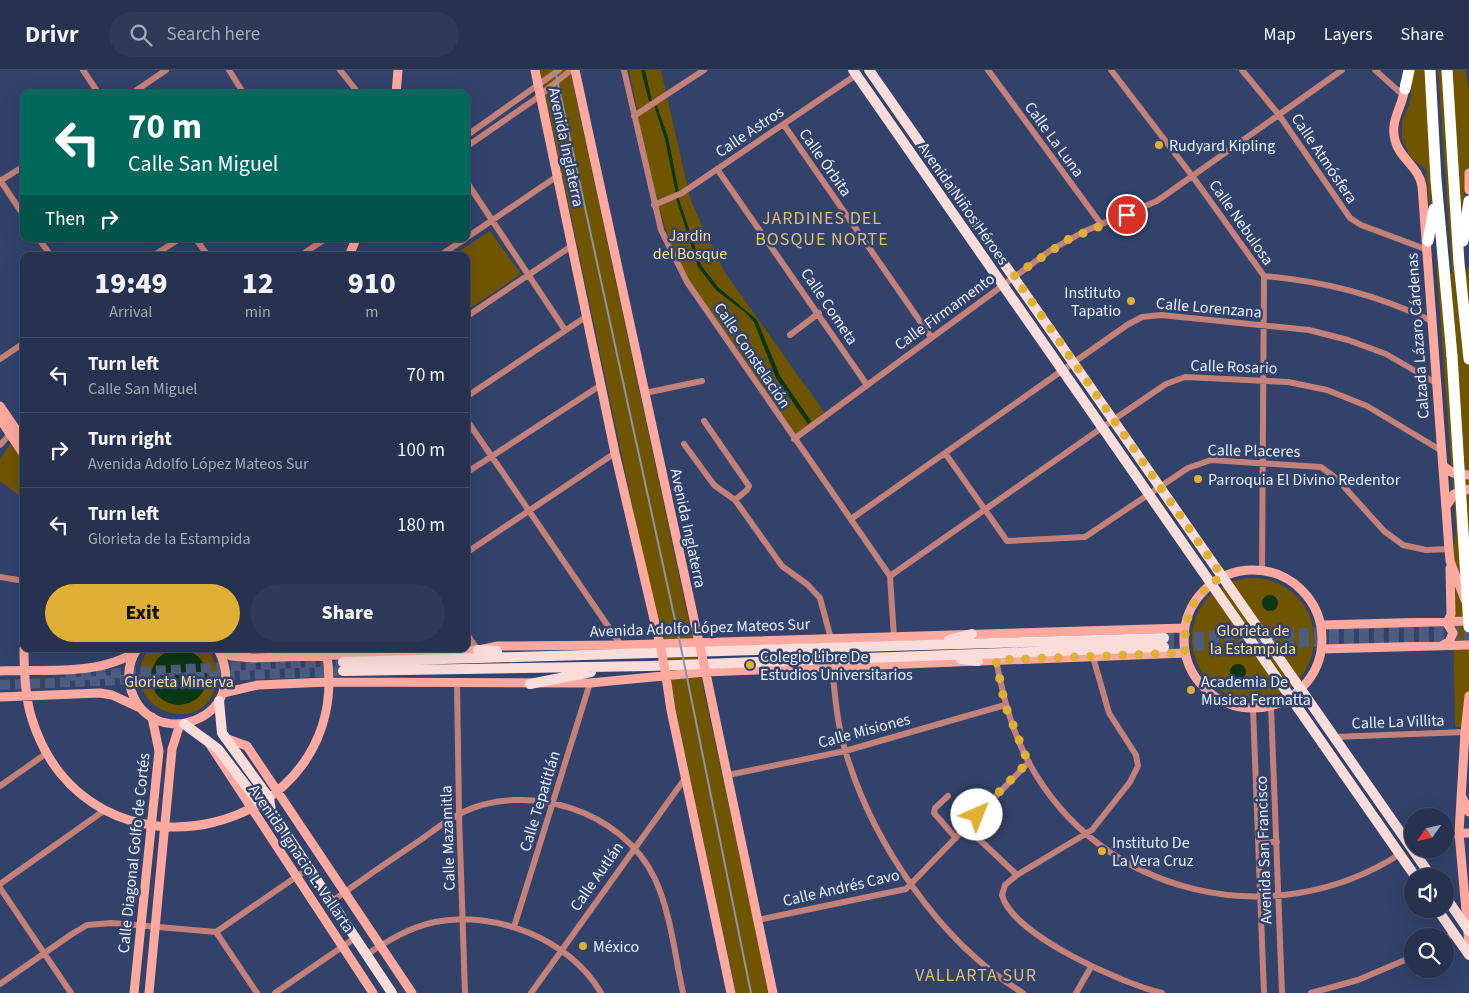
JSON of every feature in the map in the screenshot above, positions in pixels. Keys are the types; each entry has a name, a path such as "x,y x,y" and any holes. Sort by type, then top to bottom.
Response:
{"highway":[{"path":"1404,92 1409,70"},
{"name":"Calzada Lázaro Cárdenas","path":"1430,70 1436,180 1449,328 1469,627"},
{"path":"1447,70 1460,263 1469,359"},
{"path":"1428,246 1436,180"},
{"path":"1460,263 1469,201"}],"main road":[{"name":"Avenida Niños Héroes","path":"869,70 1222,576 1296,693"},
{"name":"Avenida Niños Héroes","path":"854,72 1212,583 1296,693"},
{"path":"934,650 972,634"},
{"name":"Avenida Adolfo López Mateos Sur","path":"934,650 601,654 343,667 617,666 934,650 1164,642"},
{"path":"478,650 567,650 601,654"},
{"path":"934,650 978,662"},
{"path":"530,684 617,666"},
{"path":"1296,693 1333,737 1404,836"},
{"path":"1296,693 1410,868"},
{"name":"Avenida Ignacio L. Vallarta","path":"221,697 221,723 225,738 269,798 271,811 392,993"},
{"name":"Avenida Ignacio L. Vallarta","path":"182,724 218,749 255,807 271,811"},
{"path":"1454,909 1468,930"},
{"path":"1454,940 1469,955"}],"street":[{"path":"83,70 96,90"},
{"path":"137,90 166,70"},
{"path":"229,70 242,90"},
{"path":"340,70 356,90"},
{"path":"396,90 398,70"},
{"name":"Avenida Inglaterra","path":"536,70 615,453 660,646 671,710 731,993"},
{"path":"470,133 559,70"},
{"path":"470,145 573,70"},
{"name":"Avenida Inglaterra","path":"573,70 645,393 774,993"},
{"name":"Calle Constelación","path":"624,70 661,230 687,282 890,576 894,637"},
{"path":"634,116 704,70"},
{"name":"Calle La Luna","path":"988,70 1101,224"},
{"name":"Calle Nebulosa","path":"1111,70 1193,177 1264,276 1262,570"},
{"name":"Calle Atmósfera","path":"1242,70 1279,116 1350,218 1361,225 1428,246"},
{"name":"Calle Firmamento","path":"794,439 1014,276 1069,239 1156,201 1193,177 1342,70"},
{"path":"1375,70 1404,92"},
{"name":"Calzada Lázaro Cárdenas","path":"1404,70 1404,92 1394,118 1395,140 1401,154 1421,178 1428,246 1436,383 1450,561 1469,610"},
{"name":"Calle Astros","path":"654,205 682,193 784,125 854,72"},
{"name":"Calle Órbita","path":"784,125 931,337"},
{"path":"20,168 0,181 20,210"},
{"name":"Calle Cometa","path":"717,169 819,313 867,385"},
{"path":"1469,173 1469,190"},
{"path":"470,235 559,176"},
{"path":"470,187 566,330"},
{"path":"159,252 174,242"},
{"path":"306,252 321,242"},
{"path":"445,252 460,242"},
{"path":"470,314 573,245"},
{"path":"1264,276 1317,282 1351,289 1384,300 1432,321"},
{"path":"790,335 819,313"},
{"name":"Calle Lorenzana","path":"852,519 1074,362 1142,317 1168,315 1309,330 1348,340 1386,354 1436,383"},
{"path":"470,394 587,316"},
{"path":"0,359 20,346"},
{"name":"Calle Rosario","path":"890,576 1113,420 1175,379 1195,377 1264,380 1302,384 1345,396 1379,412 1432,447 1442,451"},
{"path":"645,393 702,381"},
{"path":"470,470 601,385"},
{"path":"0,406 17,431"},
{"path":"0,419 17,431"},
{"path":"704,421 749,486 747,490 732,497"},
{"path":"470,425 621,646"},
{"path":"0,445 17,431"},
{"path":"684,444 714,485 732,497 774,556 820,598 831,639"},
{"path":"470,550 615,453"},
{"name":"Calle Placeres","path":"945,453 1007,541 1078,539 1092,534 1188,468 1204,461 1263,462 1321,467 1337,479 1384,531 1403,545 1426,550 1449,549"},
{"path":"1443,466 1453,473 1469,475"},
{"path":"1446,506 1454,494 1469,489"},
{"path":"1447,623 1451,614 1450,561"},
{"path":"1242,570 1262,570 1285,578 1300,588 1312,602 1321,625 1321,649 1319,662 1310,678 1296,693 1271,706 1253,708 1230,704 1210,692 1194,675 1185,653 1184,628 1196,598 1212,583 1222,576 1242,570"},
{"path":"0,577 20,580"},
{"path":"1321,625 1469,621"},
{"path":"1443,645 1449,642 1452,636 1452,630 1447,623"},
{"name":"Avenida Adolfo López Mateos Sur","path":"470,650 498,646 699,645 1184,628"},
{"path":"470,639 478,650"},
{"path":"1321,649 1469,645"},
{"path":"24,652 24,670 31,716 47,753 64,776 83,795 105,810 121,817 164,827 205,826 229,820 255,807 278,790 300,765 314,742 325,713 328,682 326,652"},
{"path":"0,671 99,667 116,663 133,652"},
{"path":"135,652 131,662 129,682 132,692 143,710"},
{"path":"0,697 100,693 112,695 143,710 152,717 170,724 182,724 204,717 221,697 226,670 219,652"},
{"name":"Avenida Adolfo López Mateos Sur","path":"224,652 231,656 246,658 326,652"},
{"path":"221,697 258,685 328,682 590,683 665,672 1185,653"},
{"path":"1093,657 1107,708 1136,755 1138,766 1130,782 1087,834 1017,875 1003,889 1003,901 1019,920 1054,945 1091,967 1127,982 1162,993"},
{"path":"996,660 1005,705 1028,762 1054,800 1087,834 1131,865 1166,881 1211,892 1261,898 1279,897 1346,881 1372,870 1400,854"},
{"path":"832,667 838,718 845,751 857,786 873,819 912,884 959,942 1021,992"},
{"name":"Calle Mazamitla","path":"458,683 459,814 465,993"},
{"name":"Calle Tepatitlán","path":"514,927 590,683"},
{"path":"1469,696 1460,795 1469,944"},
{"name":"Calle Misiones","path":"728,775 845,751 1005,705"},
{"name":"Avenida San Francisco","path":"1271,706 1282,993"},
{"name":"Avenida San Francisco","path":"1253,708 1264,993"},
{"name":"Calle Diagonal Golfo de Cortés","path":"134,993 159,751 152,717"},
{"name":"Calle Diagonal Golfo de Cortés","path":"149,993 172,749 182,724"},
{"name":"Calle La Villita","path":"1333,737 1465,732"},
{"name":"Avenida Ignacio L. Vallarta","path":"225,738 247,746 412,993"},
{"path":"0,786 47,753"},
{"name":"Calle Andrés Cavo","path":"758,920 901,891 912,884 1028,762"},
{"name":"Calle Autlán","path":"531,993 686,776"},
{"path":"1460,795 1469,812"},
{"path":"948,796 935,808 934,812 956,838"},
{"path":"331,902 459,814 502,801 534,800 552,804 587,814 608,826 633,848 647,865 661,893 683,993"},
{"name":"Avenida Ignacio L. Vallarta","path":"255,807 295,877 373,993"},
{"path":"0,884 105,810"},
{"path":"966,827 1017,875"},
{"path":"1259,842 1277,842"},
{"path":"0,984 44,953 88,926 103,923 216,932 308,868"},
{"path":"0,888 71,993"},
{"path":"366,955 421,926 435,922 463,920 488,922 529,932 561,950 587,973 601,993"},
{"path":"216,932 257,993"},
{"path":"275,993 355,938"},
{"path":"1311,993 1358,980 1404,960"},
{"path":"1076,993 1091,967"}],"green space":[{"path":"540,70 570,70 769,993 736,993"},
{"name":"Jardin del Bosque","path":"629,70 661,70 690,198 702,226 726,274 824,412 798,437 686,275 674,251 650,175"},
{"path":"1413,70 1427,70 1433,175 1431,221 1426,170 1411,158 1402,139 1402,121 1410,103"},
{"path":"1438,70 1443,70 1457,273 1467,273 1467,267 1469,269 1469,726 1455,727 1452,561 1456,530 1437,274 1437,207 1442,274 1452,273"},
{"path":"1451,70 1465,70 1469,89 1469,167 1467,169 1462,218"},
{"path":"490,231 521,274 470,308 470,252 458,252"},
{"path":"11,443 20,457 20,496 0,481 0,459"},
{"name":"Glorieta de la Estampida","path":"1253,578 1276,582 1296,596 1310,616 1314,639 1310,662 1296,682 1276,696 1253,700 1230,696 1210,682 1196,662 1192,639 1196,616 1210,596 1230,582"},
{"name":"Glorieta Minerva","path":"148,652 209,652 215,663 217,677 215,688 206,704 193,712 177,714 162,709 149,700 141,686 140,669"}],"shaded area":[{"path":"641,70 645,70 652,101 649,101"},
{"path":"654,105 657,106 668,137 679,193 676,194 665,139"},
{"path":"678,196 701,265 718,287 757,320 780,376 811,421 808,424 776,378 754,322 746,313 716,290 698,267 676,198"},
{"path":"1267,595 1273,595 1278,600 1276,609 1267,611 1262,606 1262,600"},
{"path":"166,652 192,652 199,657 207,672 207,682 202,693 195,700 184,705 174,705 163,700 156,693 151,682 153,666 159,657"},
{"path":"1235,664 1241,664 1246,669 1244,678 1235,680 1230,675 1230,669"}],"tunnel":[{"path":"1164,638 1469,627"},
{"path":"1164,647 1469,637"},
{"path":"66,676 292,663 343,662"},
{"path":"0,685 343,671"}],"railway":[{"path":"555,70 680,643 751,993"}],"place":[{"name":"Rudyard Kipling","path":"1159,145"},
{"name":"Instituto Tapatio","path":"1131,301"},
{"name":"Parroquia El Divino Redentor","path":"1198,479"},
{"name":"Colegio Libre De Estudios Universitarios","path":"750,665"},
{"name":"Academia De Musica Fermatta","path":"1191,690"},
{"name":"Instituto De La Vera Cruz","path":"1102,851"},
{"name":"México","path":"583,946"}],"district":[{"name":"JARDINES DEL BOSQUE NORTE","path":"822,228"},
{"name":"VALLARTA SUR","path":"976,975"}],"route":[{"path":"977,815 1028,762 1005,705 996,660 1185,653 1184,628 1189,612 1196,598 1222,576 1014,276 1069,239 1101,224 1127,215"}]}
